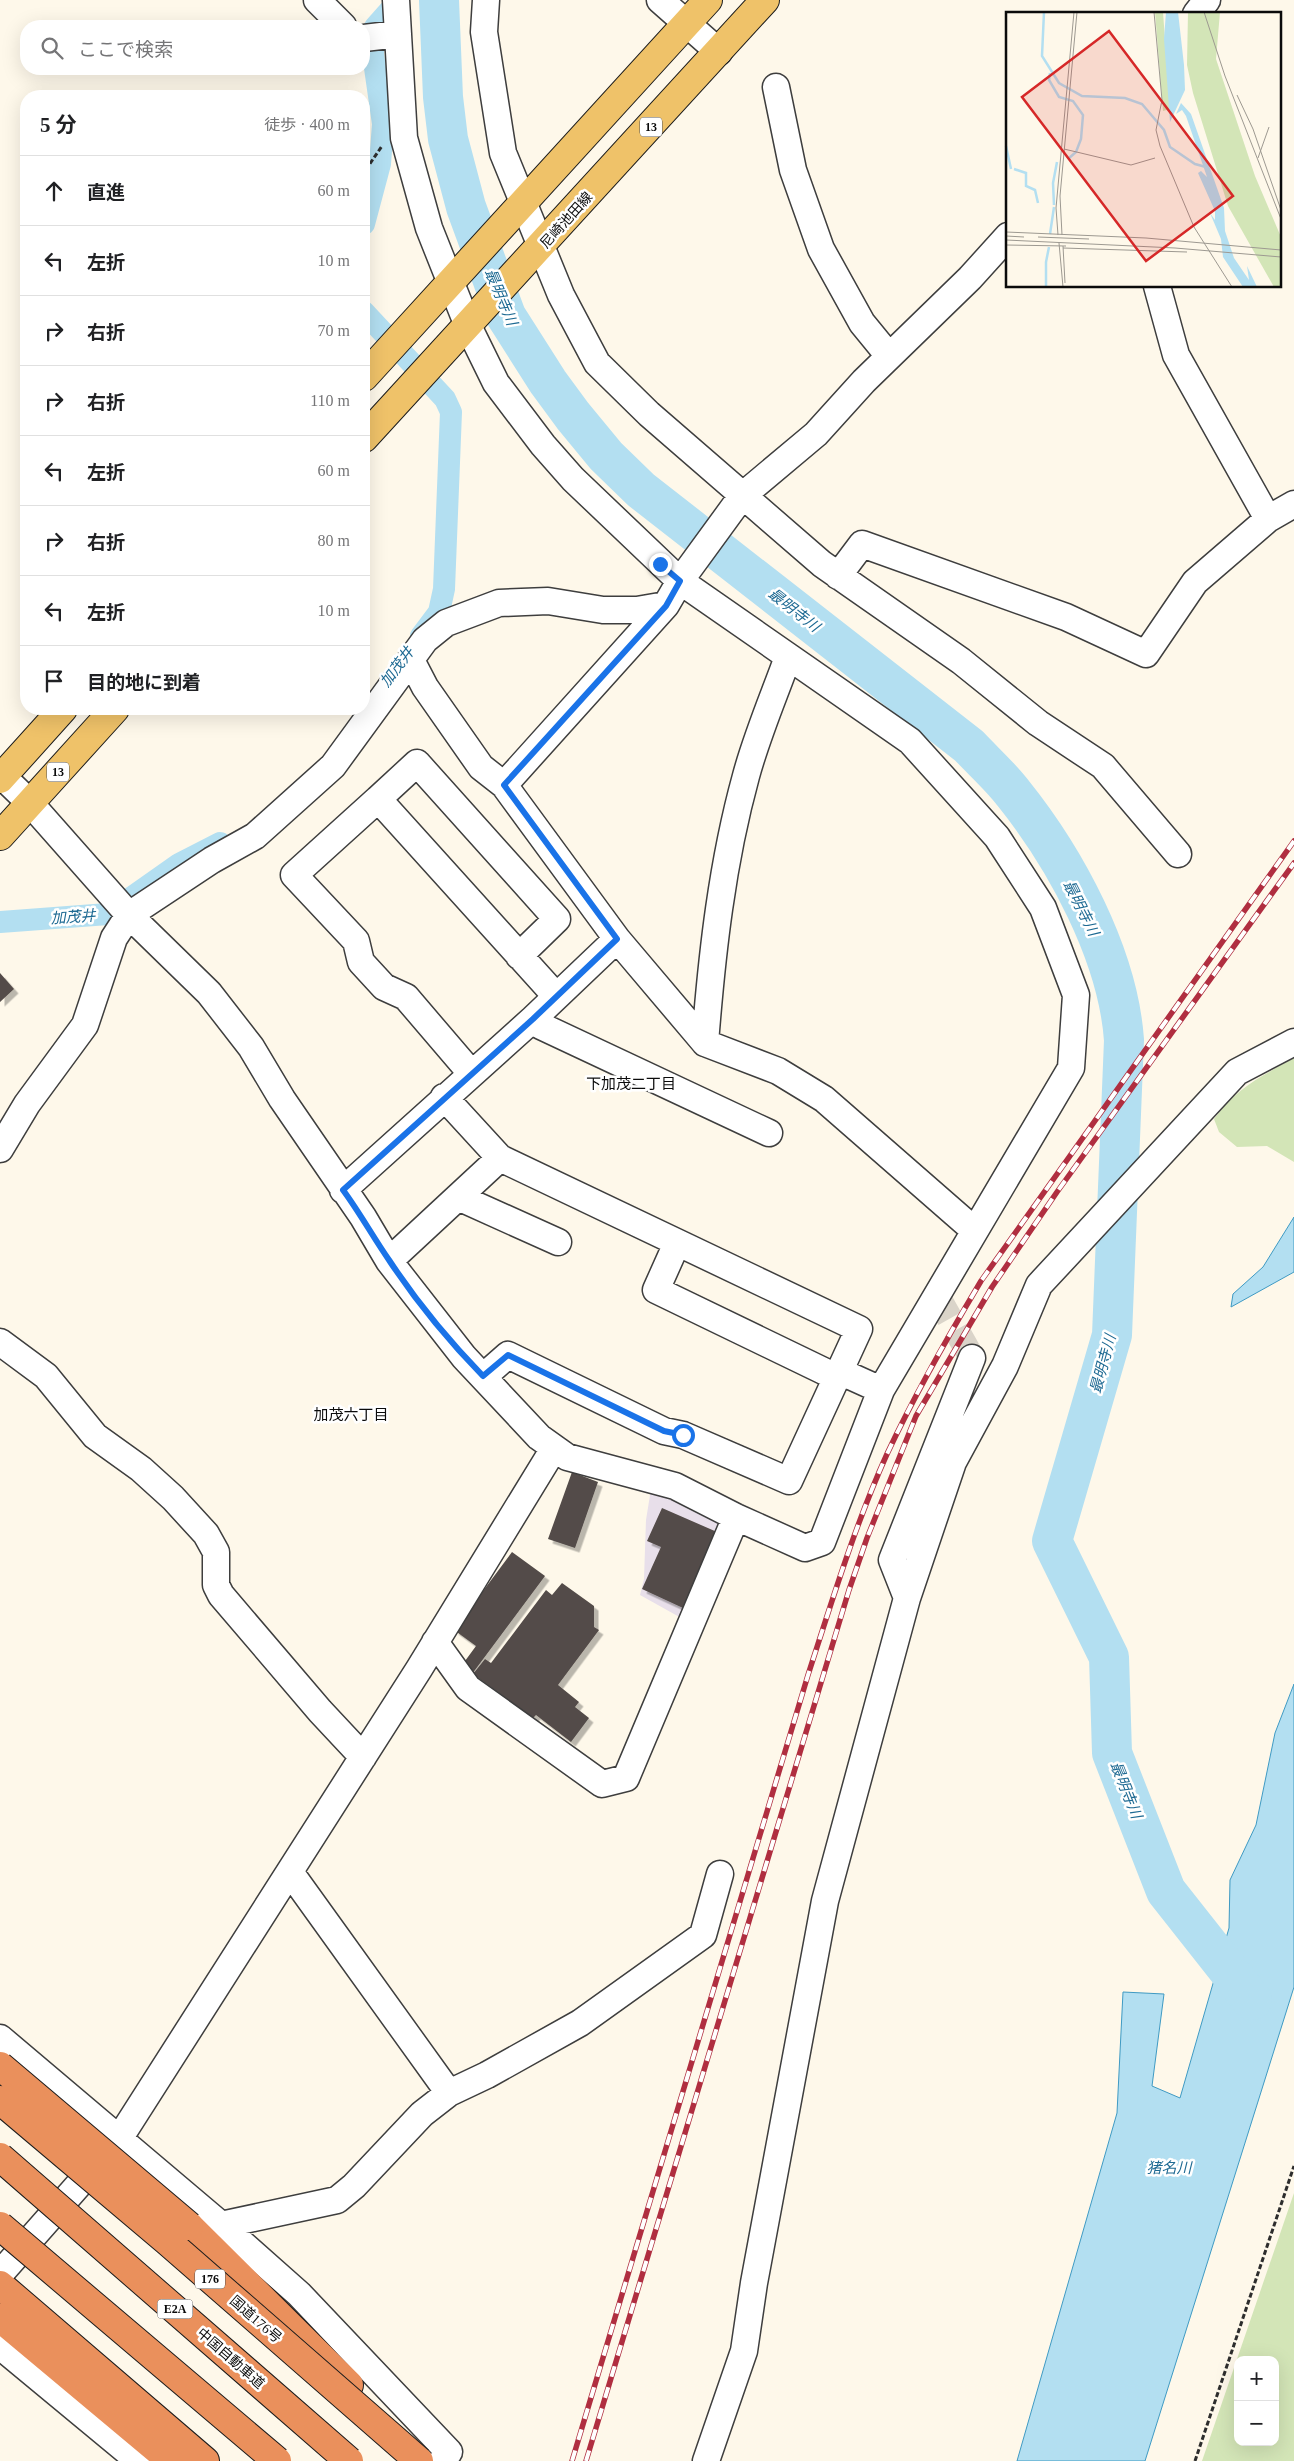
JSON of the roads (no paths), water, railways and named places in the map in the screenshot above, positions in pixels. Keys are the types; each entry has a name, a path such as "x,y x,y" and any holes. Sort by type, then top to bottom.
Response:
{"highway":[{"path":"0,2066 189,2226 426,2461"},
{"name":"国道176号","path":"0,2100 167,2241 419,2461"},
{"name":"中国自動車道","path":"0,2157 349,2461"},
{"path":"0,2226 277,2461"},
{"path":"0,2285 205,2461"},
{"path":"0,2318 171,2461"}],"main road":[{"path":"370,370 708,0"},
{"name":"尼崎池田線","path":"370,431 765,0"},
{"path":"1,776 57,715"},
{"name":"13","path":"0,836 110,715"}],"street":[{"path":"317,0 337,20"},
{"path":"1,776 30,803 129,915 208,993 251,1047 343,1190 363,1217 389,1261 464,1357 539,1437 553,1450 567,1457 675,1486 736,1517 805,1548 822,1542 881,1390 1071,1068 1076,995 1043,908 997,837 910,741 788,657 682,578 573,479 543,445 496,383 454,279 429,228 404,138 396,0"},
{"path":"486,0 484,32 502,153 520,207 538,250 597,362 738,502 838,576 961,661 1038,723 1103,766 1178,854"},
{"path":"660,0 719,52"},
{"path":"1198,12 1207,0"},
{"path":"370,37 398,34"},
{"path":"776,87 793,170 821,249 862,323 889,356"},
{"path":"504,785 666,606 682,578 738,502 816,434 889,356 970,278 1006,238"},
{"path":"1158,288 1176,355 1268,519"},
{"path":"838,576 862,544 1066,617 1146,654 1195,582 1268,519 1294,504"},
{"path":"0,1149 27,1104 85,1025 114,938 129,915 212,860 255,836 333,766 425,640 446,623 499,603 548,601 603,610 637,610 666,606"},
{"path":"705,1043 712,954 725,876 746,775 788,657"},
{"path":"411,660 425,687 481,767 504,785 617,939 705,1043 778,1071 824,1099 974,1230"},
{"path":"471,1073 406,996 384,987 361,962 356,941 294,875 417,763 557,919 519,956"},
{"path":"378,799 556,996"},
{"path":"343,1190 444,1097 533,1019 617,939"},
{"path":"533,1019 541,1026 769,1133"},
{"path":"706,2461 744,2352 754,2283 825,1902 907,1598 953,1462 1005,1366 1039,1285 1237,1072 1294,1042"},
{"path":"444,1097 500,1158 860,1329 789,1481 683,1435 664,1431 508,1355 483,1376"},
{"path":"389,1261 500,1158"},
{"path":"458,1197 558,1242"},
{"path":"678,1243 656,1290 838,1374 881,1390"},
{"path":"0,1342 46,1376 95,1436 141,1469 173,1498 206,1534 216,1552 216,1585 221,1595 320,1711 363,1757"},
{"path":"907,1598 892,1560 972,1358"},
{"path":"0,2274 119,2138 436,1642 553,1450"},
{"path":"436,1642 468,1688 602,1784 626,1778 736,1517"},
{"path":"290,1872 449,2093"},
{"path":"221,2225 338,2200 354,2186 422,2114 449,2093 488,2076 580,2023 703,1935 720,1874"},
{"path":"0,2038 221,2225 299,2294 449,2452 442,2461"},
{"path":"0,2346 139,2461"}],"water":[{"path":"1294,1217 1294,1272 1231,1307 1233,1294 1263,1267"},
{"name":"猪名川","path":"1294,1684 1294,1987 1145,2461 1017,2461 1117,2113 1123,1992 1164,1994 1152,2086 1180,2098 1229,1928 1230,1880 1256,1825 1275,1733"}],"waterway":[{"name":"加茂井","path":"370,202 380,164 383,124 373,54 375,27 399,0"},
{"name":"最明寺川","path":"439,0 443,97 448,139 466,207 506,316 548,382 606,456 641,490 969,746 1008,787 1052,847 1086,909 1100,942 1112,975 1120,1008 1124,1040 1112,1335 1052,1541 1109,1657 1112,1753 1166,1891 1252,2000"},
{"name":"加茂井","path":"370,318 445,399 451,412 444,589 439,612 421,636"},
{"name":"加茂井","path":"0,922 108,914 179,864 220,843"}],"tunnel":[{"path":"937,1296 972,1358"}],"railway":[{"path":"572,2461 808,1675 854,1536 887,1454 932,1366 981,1281 1294,841"},
{"path":"586,2461 849,1590 867,1538 916,1416 992,1287 1057,1192 1294,863"}],"district":[{"name":"下加茂二丁目","path":"631,1084"},
{"name":"加茂六丁目","path":"351,1415"}]}
